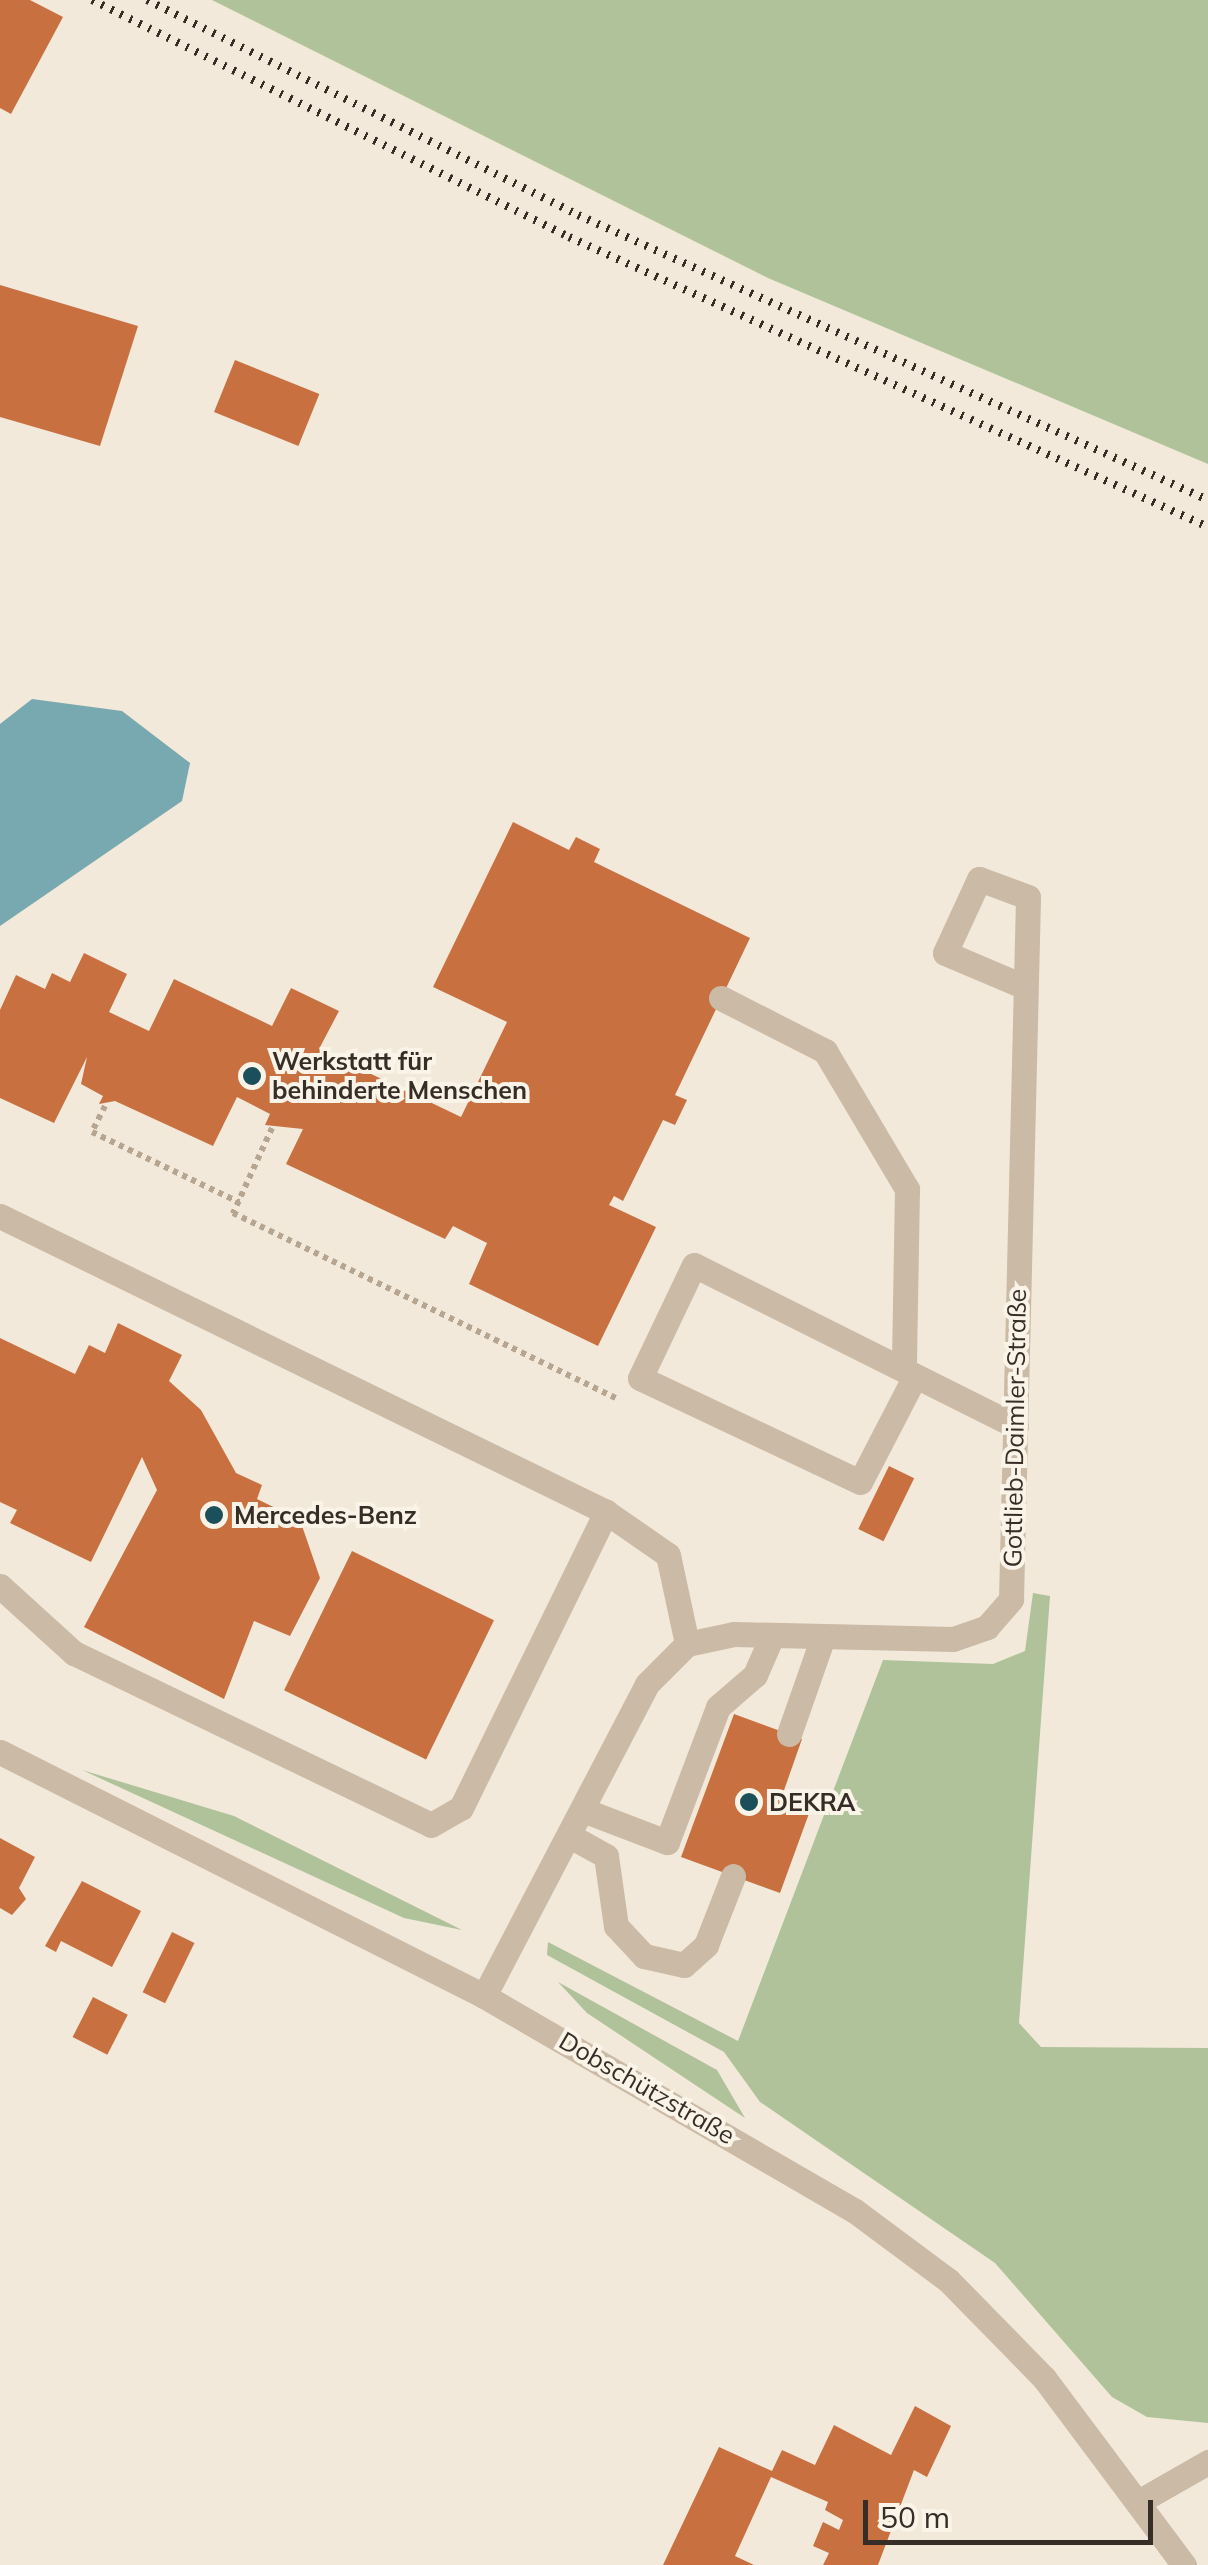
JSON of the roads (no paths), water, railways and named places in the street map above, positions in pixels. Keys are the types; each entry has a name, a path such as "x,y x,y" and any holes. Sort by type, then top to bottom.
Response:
{"street":[{"name":"Gottlieb-Daimler-Straße","path":"687,1644 772,1636 954,1639 987,1627 1011,1599 1025,988"},
{"path":"721,998 825,1051 907,1188 909,1372 860,1482 640,1378 694,1264 909,1372 1016,1426"},
{"path":"0,1216 606,1512 668,1555 687,1644 647,1684 484,1996"},
{"path":"0,1586 74,1653 432,1825 461,1808 606,1512"},
{"path":"583,1810 667,1842 718,1708 755,1675 772,1636"},
{"path":"789,1734 823,1637"},
{"name":"Dobschützstraße","path":"0,1752 484,1996 904,2245 1044,2378 1184,2565"},
{"path":"570,1836 606,1856 616,1926 644,1956 684,1964 706,1945 734,1876"},
{"path":"1138,2502 1208,2462"}],"water":[{"path":"32,699 122,711 190,763 182,801 0,926 0,724"}],"railway":[{"path":"92,0 569,237 1208,527"},
{"path":"147,0 578,215 1208,500"}],"place":[{"name":"Werkstatt für behinderte Menschen","path":"252,1076"},
{"name":"Mercedes-Benz","path":"214,1515"},
{"name":"DEKRA","path":"749,1802"}]}
